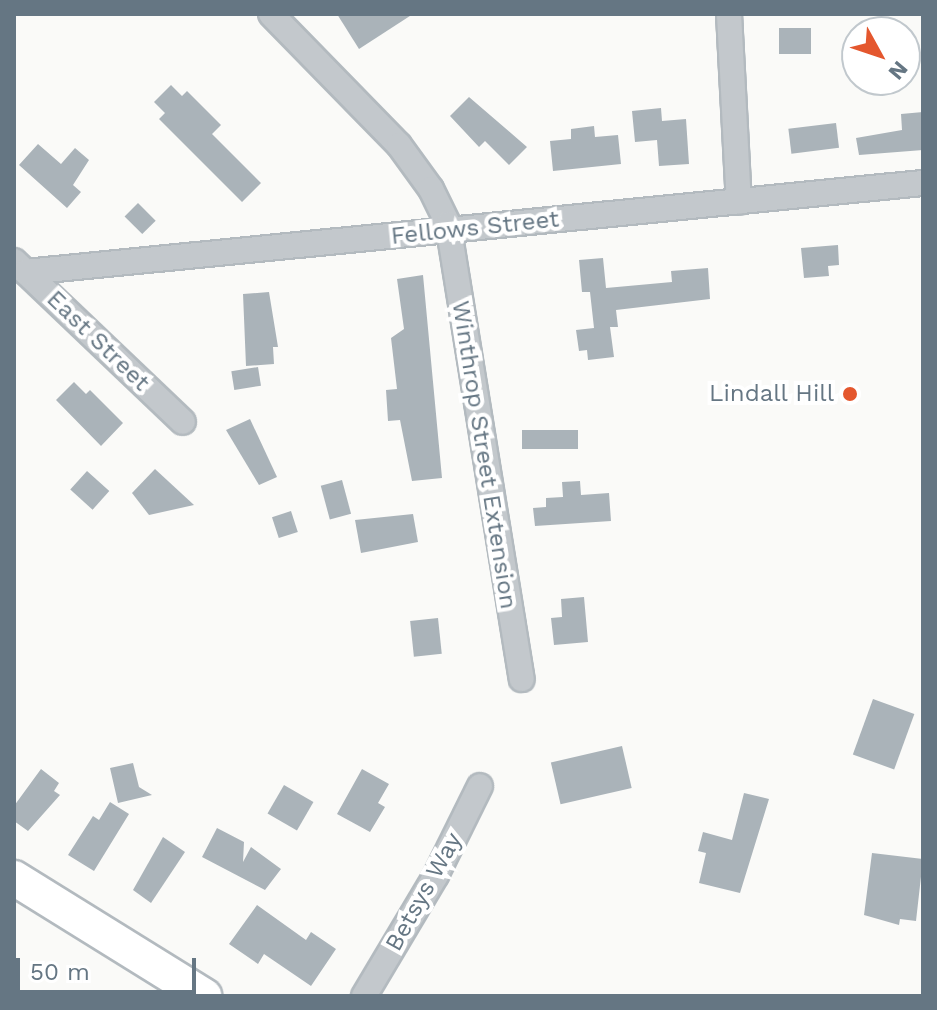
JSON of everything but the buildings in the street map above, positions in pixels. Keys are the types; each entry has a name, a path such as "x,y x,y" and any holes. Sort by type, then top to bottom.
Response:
{"main road":[{"path":"14,878 204,996"}],"street":[{"name":"Winthrop Street Extension","path":"271,14 399,145 431,189 449,231 522,679"},
{"path":"729,14 739,202"},
{"name":"Fellows Street","path":"20,266 449,231 923,183"},
{"name":"East Street","path":"20,266 183,422"},
{"name":"Betsys Way","path":"364,996 436,875 480,786"}],"place":[{"name":"Lindall Hill","path":"850,394"}]}
